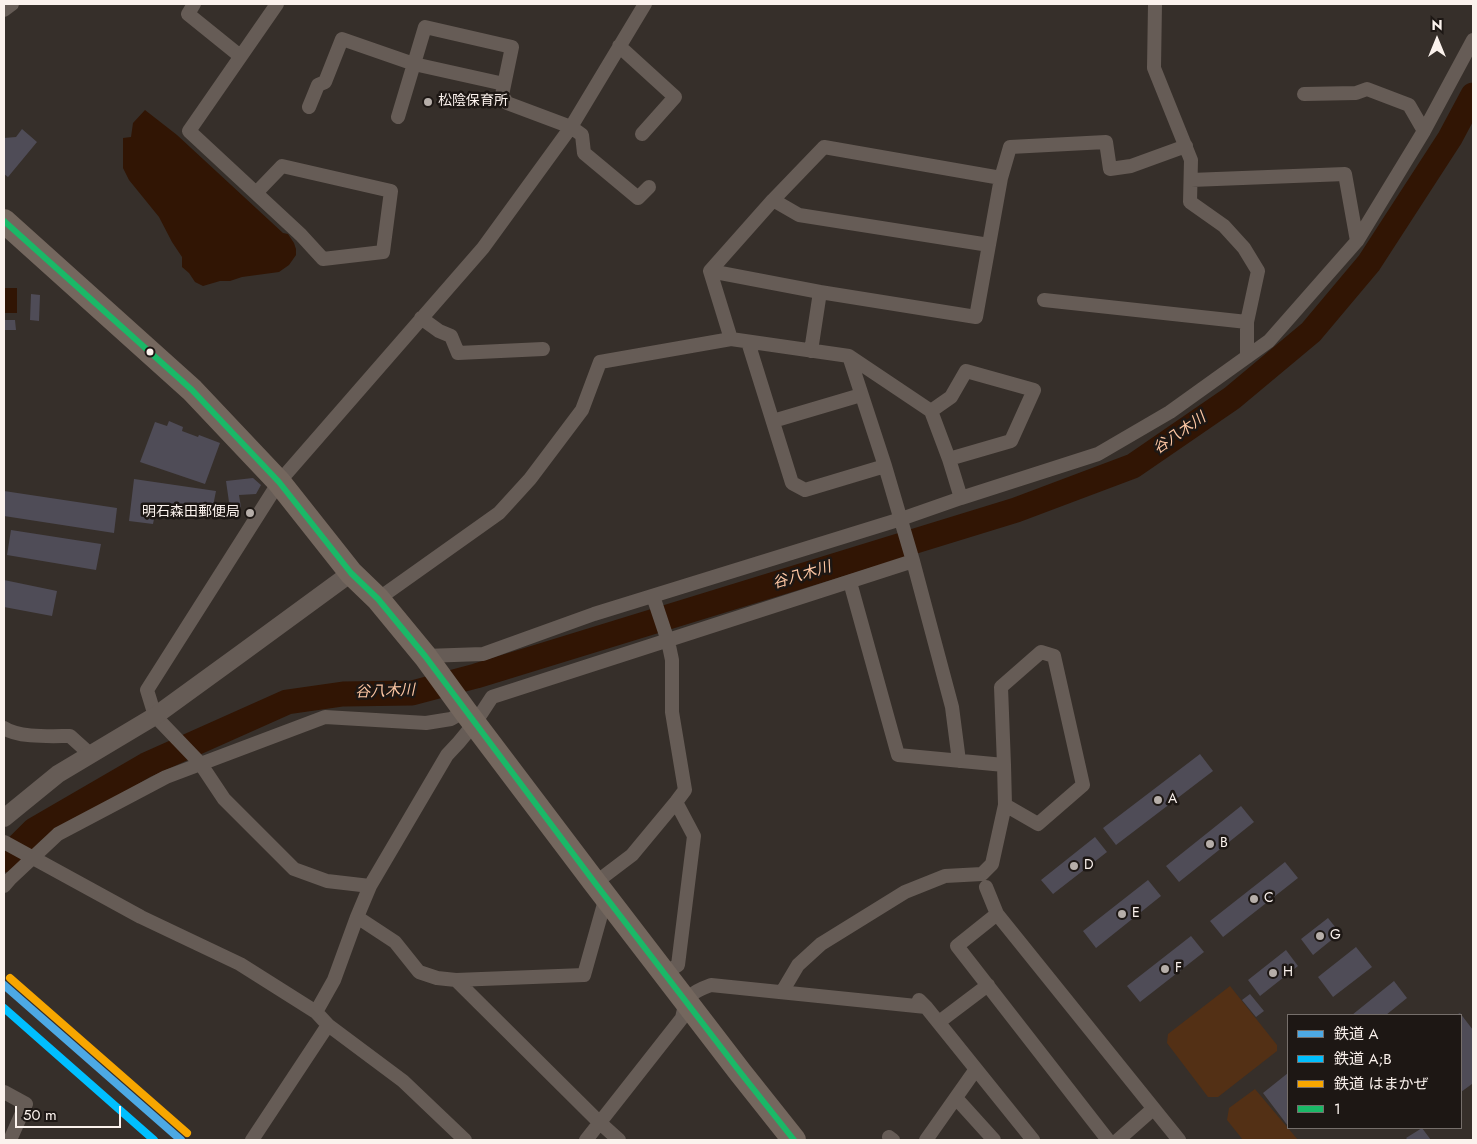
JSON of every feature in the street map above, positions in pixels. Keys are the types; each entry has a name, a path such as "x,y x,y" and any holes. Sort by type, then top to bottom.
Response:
{"highway":[{"path":"4,221 192,390 279,482 351,573 378,600 426,656 601,890 794,1140"}],"street":[{"path":"4,10 12,4"},
{"path":"194,4 188,14 240,56"},
{"path":"256,193 282,166 390,191 383,252 323,258 190,131 277,4"},
{"path":"370,886 327,880 294,869 224,799 200,764 154,716 147,690 279,482 483,248 571,127 645,4"},
{"path":"1155,4 1154,68 1192,160 1190,202 1224,226 1244,248 1258,270 1247,322 1247,357"},
{"path":"398,117 425,27 512,47 502,96 507,103 571,127 582,135 584,153 638,198 650,187"},
{"path":"309,107 318,85 325,82 342,39 414,64 504,84"},
{"path":"426,656 483,654 594,614 901,519 1098,454 1170,412 1269,340 1357,241 1424,131 1473,40"},
{"path":"619,46 675,97 642,134"},
{"path":"1304,94 1356,93 1367,89 1409,105 1424,131"},
{"path":"710,271 820,292 976,317 1001,178 1010,147 1106,142 1110,168 1131,166 1186,146"},
{"path":"710,271 772,200 824,147 1001,178"},
{"path":"1191,180 1345,174 1357,241"},
{"path":"772,200 799,215 989,245"},
{"path":"710,271 731,339"},
{"path":"811,351 820,292"},
{"path":"1044,300 1247,322"},
{"path":"421,318 439,331 451,336 458,353 543,350"},
{"path":"378,600 499,512 530,479 582,410 600,362 731,339 849,356 931,411 961,498"},
{"path":"748,342 792,483 805,490 885,466"},
{"path":"849,356 885,466 913,561 952,707 959,761"},
{"path":"931,411 951,397 966,371 1034,390 1011,441 949,460"},
{"path":"773,421 862,395"},
{"path":"316,1012 334,980 370,886 447,755 462,740 470,717 492,697 913,561"},
{"path":"4,818 58,774 154,716 351,573"},
{"path":"850,582 898,755 1004,765"},
{"path":"357,917 395,942 419,972 437,978 456,980 584,975 601,890 685,790 672,712 672,660 668,641 653,596"},
{"path":"782,992 798,965 821,944 905,892 945,876 982,874 992,864 1004,805 1001,687 1041,652 1054,656 1083,785 1038,824 1004,805"},
{"path":"4,886 30,857 58,834 166,777 325,717 426,723 470,717"},
{"path":"4,728 9,732 42,736 70,736 90,754"},
{"path":"665,973 678,965 694,836 676,802"},
{"path":"4,842 141,917 240,964 316,1012 328,1025 403,1081 465,1140"},
{"path":"986,887 997,914 1179,1140"},
{"path":"997,914 957,946 1108,1140"},
{"path":"456,980 619,1140"},
{"path":"586,1140 682,1018 686,1001 696,990 711,985 926,1007"},
{"path":"939,1022 988,985"},
{"path":"915,996 939,1022 1033,1140"},
{"path":"252,1140 328,1025"},
{"path":"926,1140 976,1069"},
{"path":"4,1092 26,1104 10,1140"},
{"path":"956,1098 994,1140"},
{"path":"1118,1140 1153,1109"}],"shaded area":[{"path":"145,110 177,135 283,233 288,234 296,249 296,255 289,265 279,272 242,277 230,281 220,281 203,286 195,282 182,267 182,257 159,217 129,180 123,168 123,138 131,137 133,123"},
{"path":"4,288 17,288 17,313 4,313"},
{"path":"1230,986 1277,1045 1277,1051 1218,1097 1208,1097 1167,1043 1168,1034"},
{"path":"1255,1089 1298,1140 1243,1140 1227,1120 1229,1108"}],"building":[{"path":"22,129 37,142 8,177 4,174 4,138 16,137"},
{"path":"31,294 40,295 39,321 30,320"},
{"path":"4,320 15,320 16,330 4,330"},
{"path":"169,421 183,427 182,431 220,443 205,484 140,462 155,422 167,426"},
{"path":"253,478 261,485 256,494 239,495 241,507 229,502 226,481"},
{"path":"134,479 216,491 211,516 156,509 153,524 129,521"},
{"path":"4,491 117,508 114,533 4,516"},
{"path":"11,530 101,544 96,570 7,555"},
{"path":"4,580 57,591 52,616 4,607"},
{"name":"A","path":"1200,754 1213,771 1116,845 1103,828"},
{"name":"B","path":"1241,806 1254,822 1179,882 1166,866"},
{"name":"D","path":"1095,837 1107,852 1053,894 1041,880"},
{"name":"C","path":"1285,862 1298,878 1223,937 1210,921"},
{"name":"E","path":"1148,880 1161,896 1096,948 1083,931"},
{"name":"G","path":"1328,918 1340,933 1313,955 1301,939"},
{"name":"F","path":"1191,936 1204,952 1140,1002 1127,986"},
{"path":"1356,947 1372,967 1333,997 1318,977"},
{"name":"H","path":"1286,950 1298,966 1260,996 1248,980"},
{"path":"1394,981 1407,998 1387,1014 1353,1014"},
{"path":"1250,994 1264,1011 1256,1017 1242,1000"},
{"path":"1462,1016 1473,1030 1472,1084 1462,1091"},
{"path":"1287,1074 1287,1125 1263,1093"},
{"path":"1423,1129 1431,1140 1408,1140 1406,1138"}],"waterway":[{"name":"谷八木川","path":"4,860 34,830 146,765 287,702 343,694 412,693 476,676 1016,510 1133,466 1232,398 1311,332 1369,263 1450,138 1473,95"}],"rail line":[{"name":"はまかぜ","path":"10,978 187,1133"},
{"name":"A","path":"4,985 181,1140"},
{"name":"A;B","path":"4,1008 154,1140"}],"transit line":[{"name":"1","path":"4,221 192,390 279,482 351,573 378,599 425,656 595,883 794,1140"}],"place":[{"name":"松陰保育所","path":"428,102"},
{"name":"明石森田郵便局","path":"250,513"},
{"name":"A","path":"1158,800"},
{"name":"B","path":"1210,844"},
{"name":"D","path":"1074,866"},
{"name":"C","path":"1254,899"},
{"name":"E","path":"1122,914"},
{"name":"G","path":"1320,936"},
{"name":"F","path":"1165,969"},
{"name":"H","path":"1273,973"}]}
